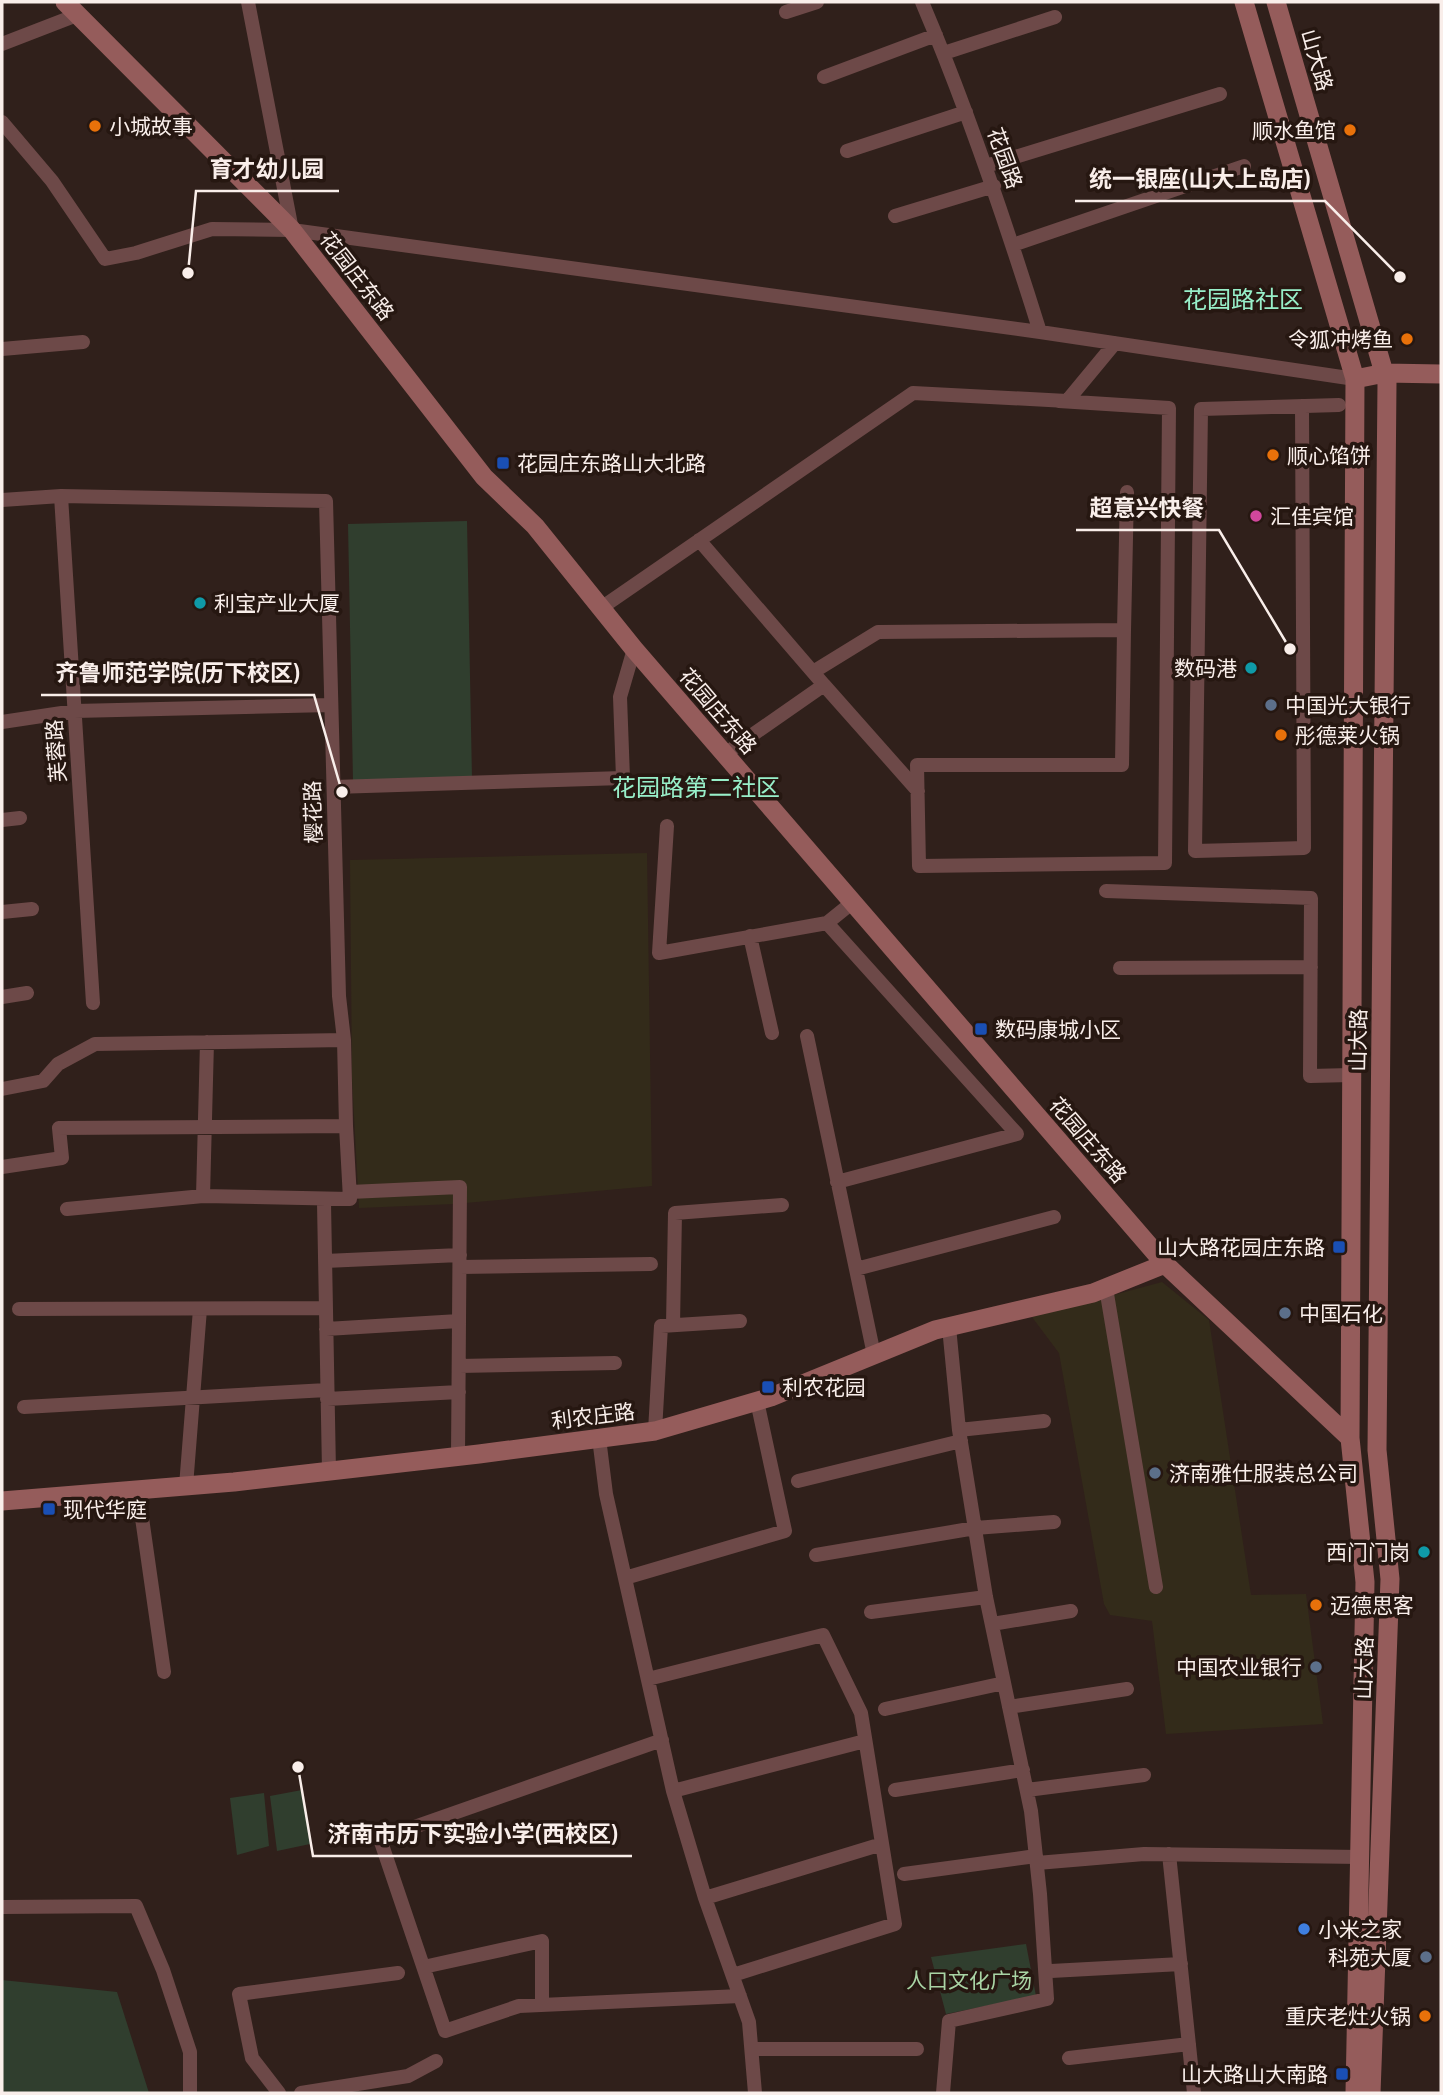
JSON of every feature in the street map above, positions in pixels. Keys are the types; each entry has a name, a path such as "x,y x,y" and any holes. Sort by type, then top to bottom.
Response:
{"main road":[{"name":"山大路","path":"1244,2 1355,379 1350,1438 1365,1582 1355,2093"},
{"name":"山大路","path":"1276,2 1386,378 1377,1450 1390,1579 1371,2093"},
{"name":"花园庄东路","path":"71,8 292,230 484,477 535,526 634,649 1166,1264 1350,1438"},
{"path":"1355,379 1441,374"},
{"path":"1386,378 1441,383"},
{"name":"利农庄路","path":"2,1501 329,1471 655,1431 757,1401 935,1330 1093,1293 1166,1264"}],"street":[{"path":"248,2 292,230"},
{"path":"786,12 817,2"},
{"name":"花园路","path":"922,2 994,186 1040,332"},
{"path":"2,44 71,8"},
{"path":"944,53 1055,17"},
{"path":"824,77 936,35"},
{"path":"986,166 1220,94"},
{"path":"847,151 966,112"},
{"path":"2,122 52,181 105,259 136,253 212,229 292,230 1040,332 1355,379"},
{"path":"1013,245 1244,166"},
{"path":"895,216 994,186"},
{"path":"2,349 83,342"},
{"path":"1067,401 1115,343"},
{"path":"601,608 913,393 1169,408 1165,863 919,866 917,765 1122,765 1128,492"},
{"path":"1302,406 1304,848 1195,851 1201,409 1302,406 1339,405"},
{"path":"2,500 61,496"},
{"name":"樱花路","path":"61,496 326,501 339,996 344,1040 350,1192"},
{"name":"芙蓉路","path":"61,496 93,1003"},
{"path":"699,540 918,791"},
{"path":"813,672 878,632 1125,630"},
{"path":"334,787 623,778 620,697 634,649"},
{"path":"725,754 824,684"},
{"path":"2,722 75,711 331,705"},
{"path":"2,820 19,818"},
{"path":"667,826 659,953 827,923 853,902"},
{"path":"1106,891 1311,898 1310,1076 1351,1075"},
{"path":"2,912 33,909"},
{"path":"827,923 1017,1134 837,1182"},
{"path":"750,936 772,1033"},
{"path":"1120,968 1311,967"},
{"path":"2,997 27,993"},
{"path":"807,1036 873,1349"},
{"path":"2,1089 43,1082 58,1064 95,1044 344,1040"},
{"path":"203,1196 207,1042"},
{"path":"2,1167 62,1158 59,1128 346,1126"},
{"path":"67,1209 203,1196 350,1199 350,1192 460,1187 458,1456"},
{"path":"324,1203 329,1471"},
{"path":"673,1325 675,1213 782,1205"},
{"path":"856,1269 1054,1217"},
{"path":"325,1261 651,1264"},
{"path":"1106,1288 1156,1587"},
{"path":"19,1309 326,1308"},
{"path":"186,1486 200,1309"},
{"path":"327,1329 459,1321"},
{"path":"655,1431 662,1326 740,1321"},
{"path":"943,2093 949,2021 1047,1999 1031,1811 986,1597 960,1436 949,1327"},
{"path":"459,1366 615,1363"},
{"path":"24,1407 193,1397 459,1392"},
{"path":"625,1578 785,1531 757,1401"},
{"path":"798,1481 960,1436 1044,1421"},
{"path":"599,1438 606,1494 673,1791 705,1898 749,2022 755,2093"},
{"path":"138,1490 164,1672"},
{"path":"816,1555 975,1528 1054,1522"},
{"path":"871,1612 986,1597"},
{"path":"992,1624 1071,1611"},
{"path":"648,1679 823,1635 860,1713 895,1924 733,1975"},
{"path":"885,1709 1004,1683"},
{"path":"1009,1707 1128,1689"},
{"path":"662,1740 380,1839 445,2031 519,2006 740,1996"},
{"path":"673,1791 865,1741"},
{"path":"895,1790 1023,1770"},
{"path":"1027,1790 1144,1775"},
{"path":"705,1898 882,1844"},
{"path":"904,1874 1036,1859 1144,1854 1360,1857"},
{"path":"1169,1854 1194,2093"},
{"path":"2,1907 136,1906 163,1970 190,2052 190,2093"},
{"path":"428,1966 542,1941 542,2005"},
{"path":"1051,1971 1181,1964"},
{"path":"279,2093 252,2058 239,1994 398,1973"},
{"path":"1069,2058 1189,2045"},
{"path":"751,2049 917,2049"},
{"path":"301,2093 408,2076 436,2061"}],"shaded area":[{"path":"647,853 652,1186 454,1204 359,1208 352,1079 350,860"},
{"path":"1162,1282 1209,1320 1251,1595 1306,1594 1323,1724 1166,1734 1152,1621 1110,1615 1104,1604 1059,1353 1032,1317"}],"green space":[{"path":"467,521 472,779 353,781 348,524"},
{"path":"302,1790 310,1844 277,1851 270,1796"},
{"path":"264,1793 269,1846 237,1855 230,1798"},
{"name":"人口文化广场","path":"1026,1944 1036,1996 946,2014 931,1957"},
{"path":"2,1980 117,1992 149,2093 2,2093"}],"place":[{"name":"小城故事","path":"95,126"},
{"name":"顺水鱼馆","path":"1350,130"},
{"name":"育才幼儿园","path":"188,273"},
{"name":"统一银座(山大上岛店)","path":"1400,277"},
{"name":"令狐冲烤鱼","path":"1407,339"},
{"name":"顺心馅饼","path":"1273,455"},
{"name":"花园庄东路山大北路","path":"503,463"},
{"name":"汇佳宾馆","path":"1256,516"},
{"name":"利宝产业大厦","path":"200,603"},
{"name":"超意兴快餐","path":"1290,649"},
{"name":"数码港","path":"1251,668"},
{"name":"中国光大银行","path":"1271,705"},
{"name":"彤德莱火锅","path":"1281,735"},
{"name":"齐鲁师范学院(历下校区)","path":"342,792"},
{"name":"数码康城小区","path":"981,1029"},
{"name":"山大路花园庄东路","path":"1339,1247"},
{"name":"中国石化","path":"1285,1313"},
{"name":"利农花园","path":"768,1387"},
{"name":"济南雅仕服装总公司","path":"1155,1473"},
{"name":"现代华庭","path":"49,1509"},
{"name":"西门门岗","path":"1424,1552"},
{"name":"迈德思客","path":"1316,1605"},
{"name":"中国农业银行","path":"1316,1667"},
{"name":"济南市历下实验小学(西校区)","path":"298,1767"},
{"name":"小米之家","path":"1304,1929"},
{"name":"科苑大厦","path":"1426,1957"},
{"name":"重庆老灶火锅","path":"1425,2016"},
{"name":"山大路山大南路","path":"1342,2074"}],"district":[{"name":"花园路社区","path":"1243,299"},
{"name":"花园路第二社区","path":"696,787"}]}
